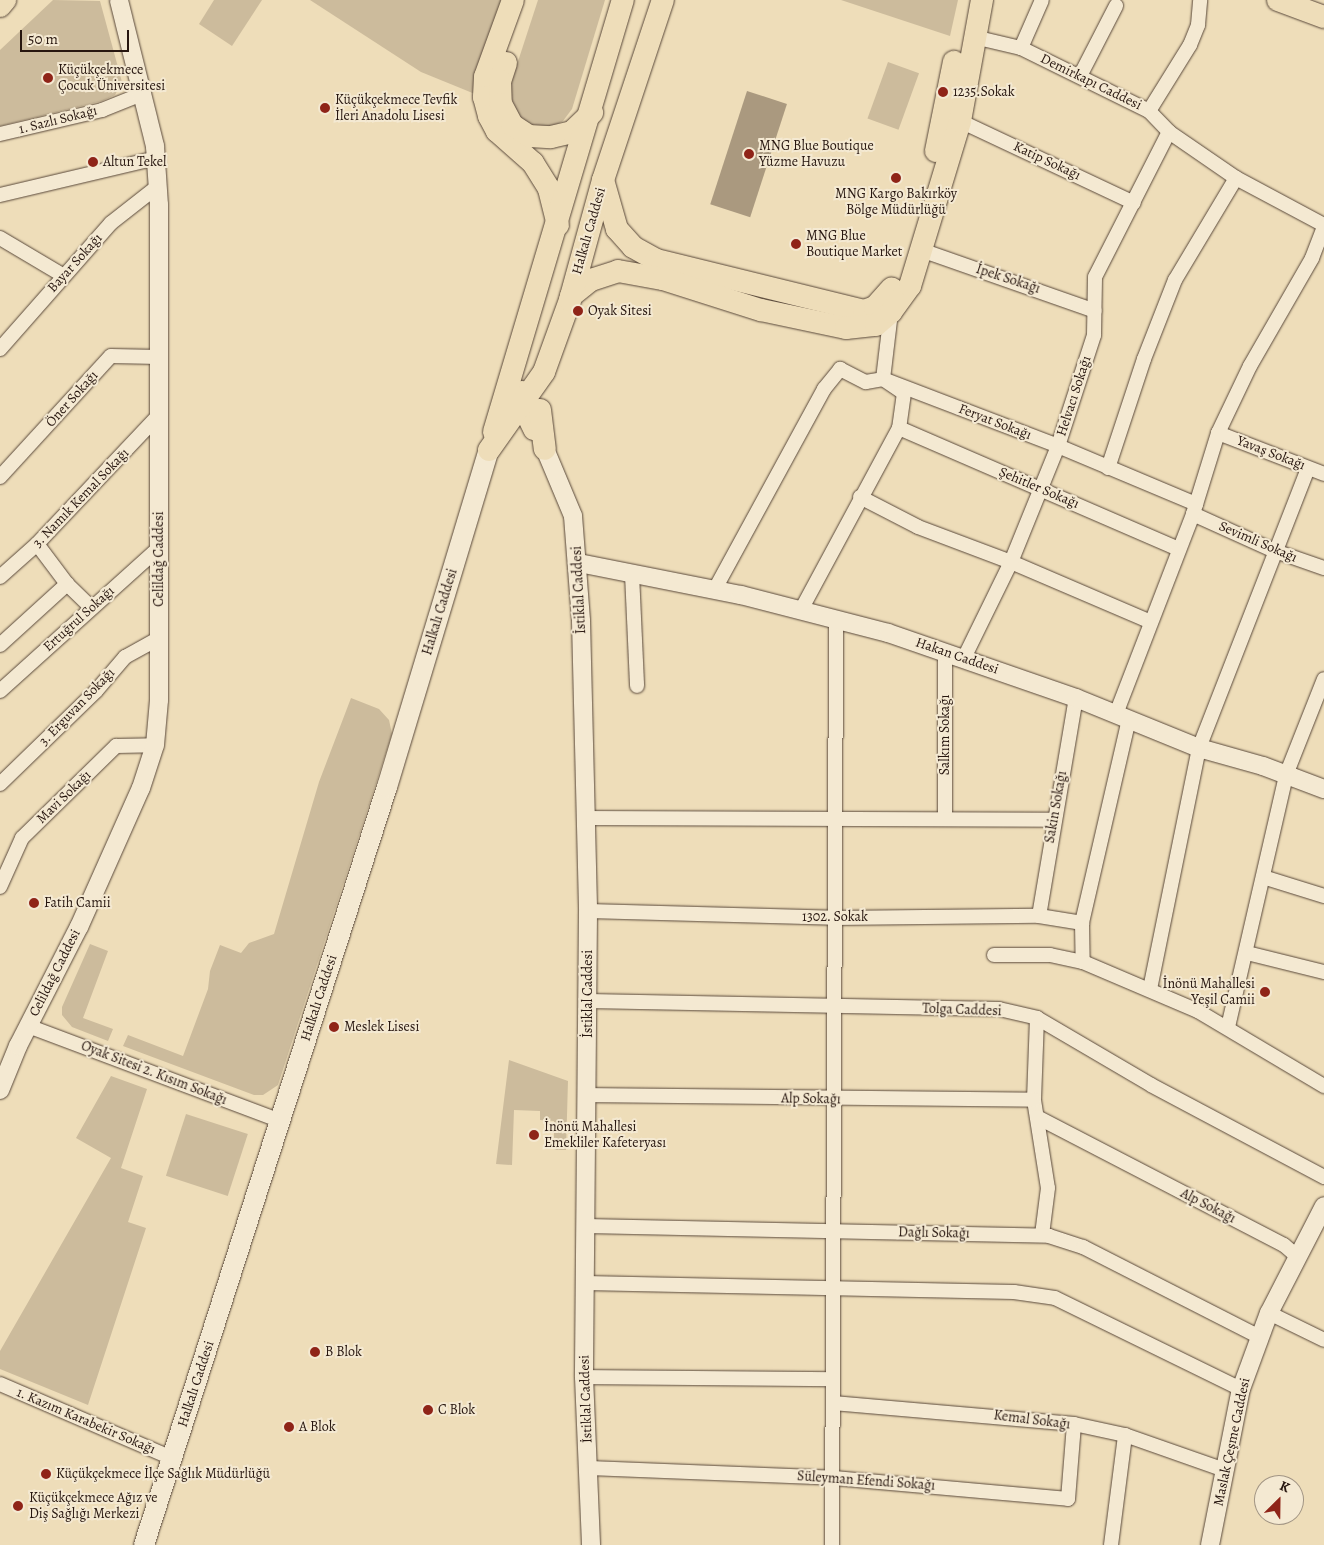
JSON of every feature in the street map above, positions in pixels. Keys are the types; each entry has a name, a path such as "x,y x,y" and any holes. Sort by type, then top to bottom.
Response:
{"main road":[{"path":"0,6 5,0"},
{"path":"513,0 485,76 484,97 489,116 497,131 533,163 549,189 558,226"},
{"path":"527,0 500,81 501,104 512,125 529,136 551,137 572,132 592,114"},
{"name":"Halkalı Caddesi","path":"144,1545 281,1121 409,715 592,114 623,0"},
{"name":"Halkalı Caddesi","path":"489,450 544,372 571,296 603,180 663,0"},
{"path":"603,180 617,229 633,247 656,260 840,307 864,311 875,307 893,287 906,263 940,135 968,0"},
{"path":"571,296 591,280 618,271 663,279 762,310 846,328 876,325 891,312 910,286 960,121 982,0"},
{"path":"1278,0 1324,17"},
{"path":"523,344 522,404 545,450"},
{"path":"544,372 540,411 545,450"},
{"path":"503,432 520,423 534,429"}],"street":[{"name":"Celildağ Caddesi","path":"0,1090 28,1026 79,928 141,788 155,745 159,700 160,638 158,186 156,158 144,93 119,0"},
{"path":"1021,48 1042,0"},
{"path":"1149,111 1190,45 1198,25 1200,0"},
{"path":"1080,76 1116,6"},
{"name":"Demirkapı Caddesi","path":"974,38 1021,48 1149,111 1169,132 1236,178 1324,226"},
{"name":"1. Sazlı Sokağı","path":"0,134 102,110 144,93"},
{"name":"Katip Sokağı","path":"960,121 1134,203"},
{"name":"Helvacı Sokağı","path":"964,658 1011,562 1058,446 1094,335 1095,277 1169,132"},
{"path":"0,195 156,158"},
{"path":"1108,468 1144,359 1175,280 1236,178"},
{"name":"Bayar Sokağı","path":"0,348 111,223 158,186"},
{"path":"1083,962 1082,923 1122,716 1150,622 1194,509 1218,433 1250,366 1318,260 1324,226"},
{"path":"0,255 5,241 64,276"},
{"name":"İpek Sokağı","path":"921,250 1095,311"},
{"path":"883,380 891,312"},
{"name":"Öner Sokağı","path":"0,477 111,356 159,356"},
{"path":"716,589 824,389 840,369 866,382 883,380 904,394 899,428 860,497 801,610"},
{"name":"Feryat Sokağı","path":"883,380 1058,446 1194,509"},
{"name":"3. Namık Kemal Sokağı","path":"0,577 37,544 159,415"},
{"name":"Şehitler Sokağı","path":"899,428 1178,549"},
{"name":"Yavaş Sokağı","path":"1218,433 1324,474"},
{"name":"İstiklal Caddesi","path":"545,450 573,516 579,563 588,911 588,1095 584,1377 591,1545"},
{"path":"1150,989 1199,748 1308,468"},
{"path":"860,497 918,527 1011,562 1150,622"},
{"name":"Sevimli Sokağı","path":"1194,509 1275,552 1324,568"},
{"path":"37,544 67,584 91,606"},
{"name":"Ertuğrul Sokağı","path":"0,691 91,606 160,548"},
{"name":"Hakan Caddesi","path":"579,563 716,589 801,610 945,652 1076,698 1199,748 1324,789"},
{"path":"632,574 637,686"},
{"path":"0,645 67,584"},
{"path":"832,1545 834,1478 831,1379 836,1006 834,818 836,620"},
{"name":"3. Erguvan Sokağı","path":"0,784 96,692 125,657 160,638"},
{"name":"Salkım Sokağı","path":"945,652 946,818"},
{"path":"1228,1027 1247,953 1286,775 1324,679"},
{"name":"Sakin Sokağı","path":"1039,916 1053,820 1076,698"},
{"name":"Mavi Sokağı","path":"1,888 22,838 116,746 155,745"},
{"path":"587,818 946,818 1053,820"},
{"path":"1263,877 1324,896"},
{"name":"1302. Sokak","path":"588,911 834,918 1039,916 1082,923"},
{"path":"1247,953 1324,972"},
{"path":"994,955 1050,955 1083,962 1150,989 1228,1027 1324,1086"},
{"name":"Tolga Caddesi","path":"588,1001 999,1009 1036,1018 1151,1085 1324,1177"},
{"path":"1036,1018 1034,1100 1048,1188 1042,1236"},
{"name":"Oyak Sitesi 2. Kısım Sokağı","path":"28,1026 281,1121"},
{"name":"Alp Sokağı","path":"588,1095 1034,1100"},
{"name":"Alp Sokağı","path":"1036,1116 1284,1245 1298,1257"},
{"name":"Maslak Çeşme Caddesi","path":"1210,1545 1241,1389 1269,1313 1324,1206"},
{"name":"Dağlı Sokağı","path":"586,1226 1042,1236 1083,1247 1260,1337"},
{"path":"585,1283 1014,1292 1055,1298 1241,1389"},
{"path":"1269,1313 1324,1340"},
{"path":"584,1377 831,1379"},
{"name":"1. Kazım Karabekir Sokağı","path":"0,1384 172,1458"},
{"name":"Kemal Sokağı","path":"832,1403 1074,1424 1124,1435 1225,1470"},
{"name":"Süleyman Efendi Sokağı","path":"588,1468 834,1478 1068,1499 1074,1424"},
{"path":"1112,1545 1124,1435"}],"shaded area":[{"path":"53,0 100,1 122,82 115,95 102,101 0,126 0,50"},
{"path":"214,0 262,0 232,46 199,24"},
{"path":"310,0 503,0 475,94 421,72"},
{"path":"538,0 605,0 572,109 563,121 552,127 539,128 526,123 516,113 509,89"},
{"path":"841,0 958,0 950,36"},
{"path":"888,62 919,73 898,130 867,118"},
{"name":"MNG Blue Boutique Yüzme Havuzu","path":"747,91 787,104 750,217 710,204"},
{"path":"351,698 379,709 389,720 392,734 278,1085 263,1095 254,1095 123,1046 128,1035 183,1056 208,989 210,971 220,945 241,953 249,943 274,934 319,782"},
{"path":"90,944 108,951 83,1018 113,1029 108,1041 72,1027 62,1015 62,1007"},
{"path":"509,1060 568,1081 566,1150 554,1150 554,1121 540,1120 540,1111 514,1110 512,1165 496,1164"},
{"path":"111,1076 147,1089 121,1168 143,1176 128,1222 146,1228 88,1405 0,1369 0,1351 111,1158 76,1138"},
{"path":"186,1114 248,1134 228,1196 166,1176"}],"place":[{"name":"Küçükçekmece Çocuk Üniversitesi","path":"48,78"},
{"name":"1235.Sokak","path":"943,92"},
{"name":"Küçükçekmece Tevfik İleri Anadolu Lisesi","path":"325,108"},
{"name":"MNG Blue Boutique Yüzme Havuzu","path":"749,154"},
{"name":"Altun Tekel","path":"93,162"},
{"name":"MNG Kargo Bakırköy Bölge Müdürlüğü","path":"896,178"},
{"name":"MNG Blue Boutique Market","path":"796,244"},
{"name":"Oyak Sitesi","path":"578,311"},
{"name":"Fatih Camii","path":"34,903"},
{"name":"İnönü Mahallesi Yeşil Camii","path":"1265,992"},
{"name":"Meslek Lisesi","path":"334,1027"},
{"name":"İnönü Mahallesi Emekliler Kafeteryası","path":"534,1135"},
{"name":"B Blok","path":"315,1352"},
{"name":"C Blok","path":"428,1410"},
{"name":"A Blok","path":"289,1427"},
{"name":"Küçükçekmece İlçe Sağlık Müdürlüğü","path":"46,1474"},
{"name":"Küçükçekmece Ağız ve Diş Sağlığı Merkezi","path":"18,1506"}]}
